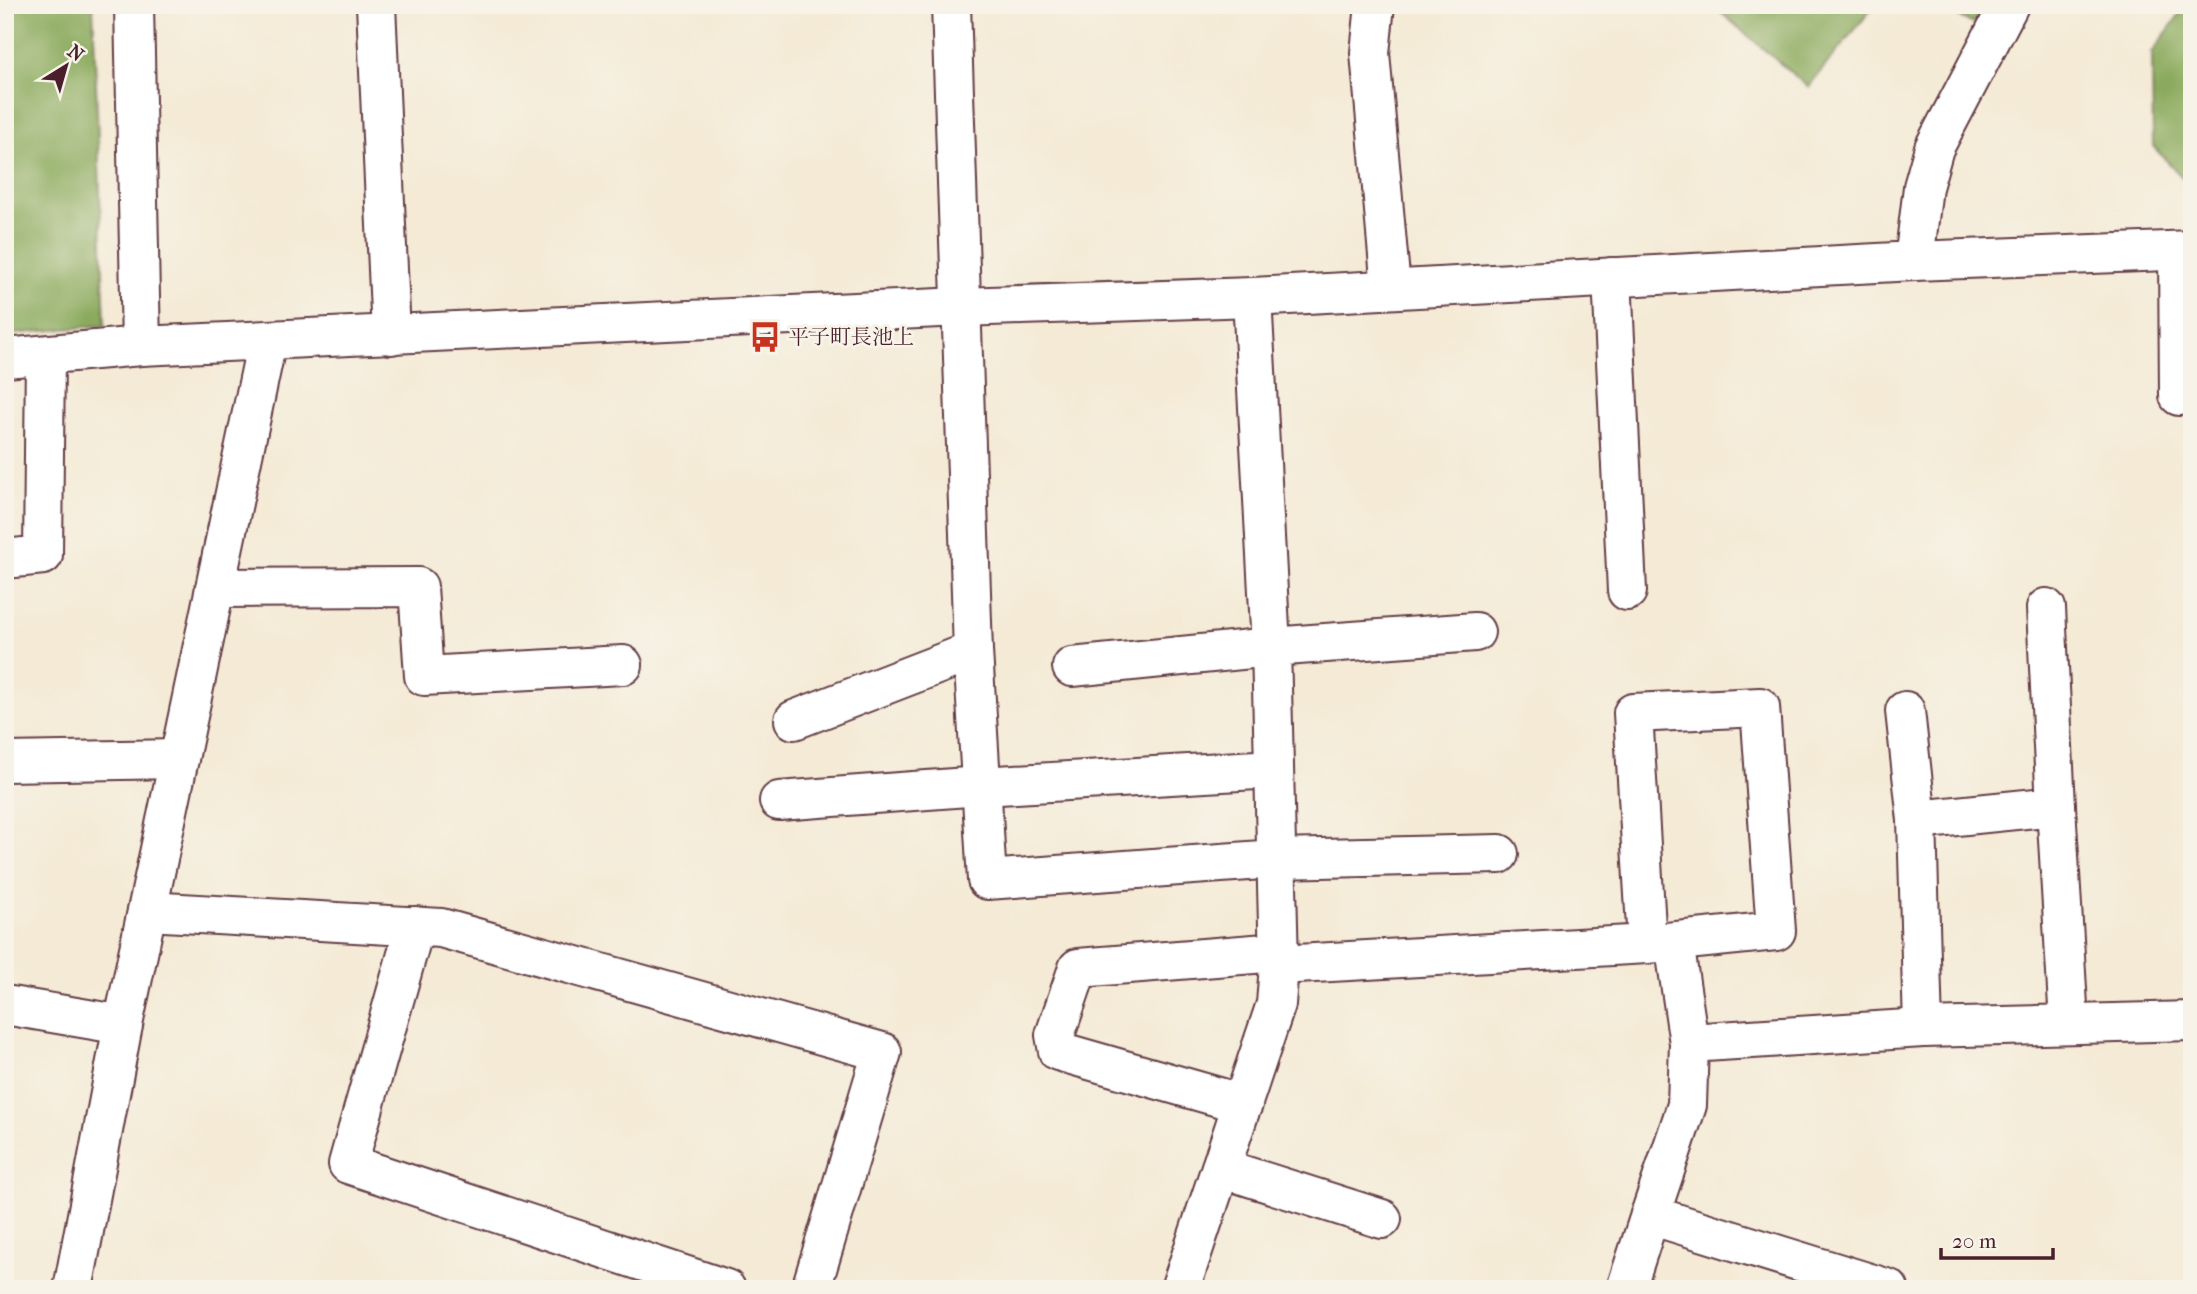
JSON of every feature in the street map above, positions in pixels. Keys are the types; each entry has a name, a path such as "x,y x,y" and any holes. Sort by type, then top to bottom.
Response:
{"street":[{"path":"134,5 141,346"},
{"path":"376,5 391,335"},
{"path":"951,5 973,651 986,880 1276,859 1499,854"},
{"path":"1375,5 1370,53 1391,289"},
{"path":"1914,261 1923,187 1934,148 2009,5"},
{"path":"5,358 141,346 961,307 1252,297 1914,261 2185,251 2179,396"},
{"path":"1612,277 1627,591"},
{"path":"1180,1289 1276,1004 1279,958 1271,647 1252,297"},
{"path":"73,1289 122,1025 267,341"},
{"path":"5,559 43,555 45,355"},
{"path":"215,588 418,587 424,676 623,665"},
{"path":"2046,608 2069,1023"},
{"path":"1072,667 1271,647 1475,632"},
{"path":"794,720 973,651"},
{"path":"1243,1104 1058,1051 1055,1035 1078,968 1660,943 1776,931 1760,707 1633,713 1660,943 1689,1043 1687,1105 1626,1289"},
{"path":"1905,711 1917,820 1923,1028"},
{"path":"5,762 179,759"},
{"path":"779,801 1274,769"},
{"path":"1917,820 2056,807"},
{"path":"147,911 441,928 881,1052 811,1289"},
{"path":"415,926 348,1164 726,1289"},
{"path":"5,1005 122,1025"},
{"path":"1689,1043 1923,1028 2192,1021"},
{"path":"1221,1168 1382,1219"},
{"path":"1650,1215 1889,1289"}],"green space":[{"path":"5,5 93,5 105,325 5,335"},
{"path":"1712,5 1875,5 1808,87"},
{"path":"1937,5 1985,5 1973,24"},
{"path":"2186,5 2192,5 2192,188 2153,146 2152,53"}],"place":[{"name":"平子町長池上","path":"765,337"}]}
